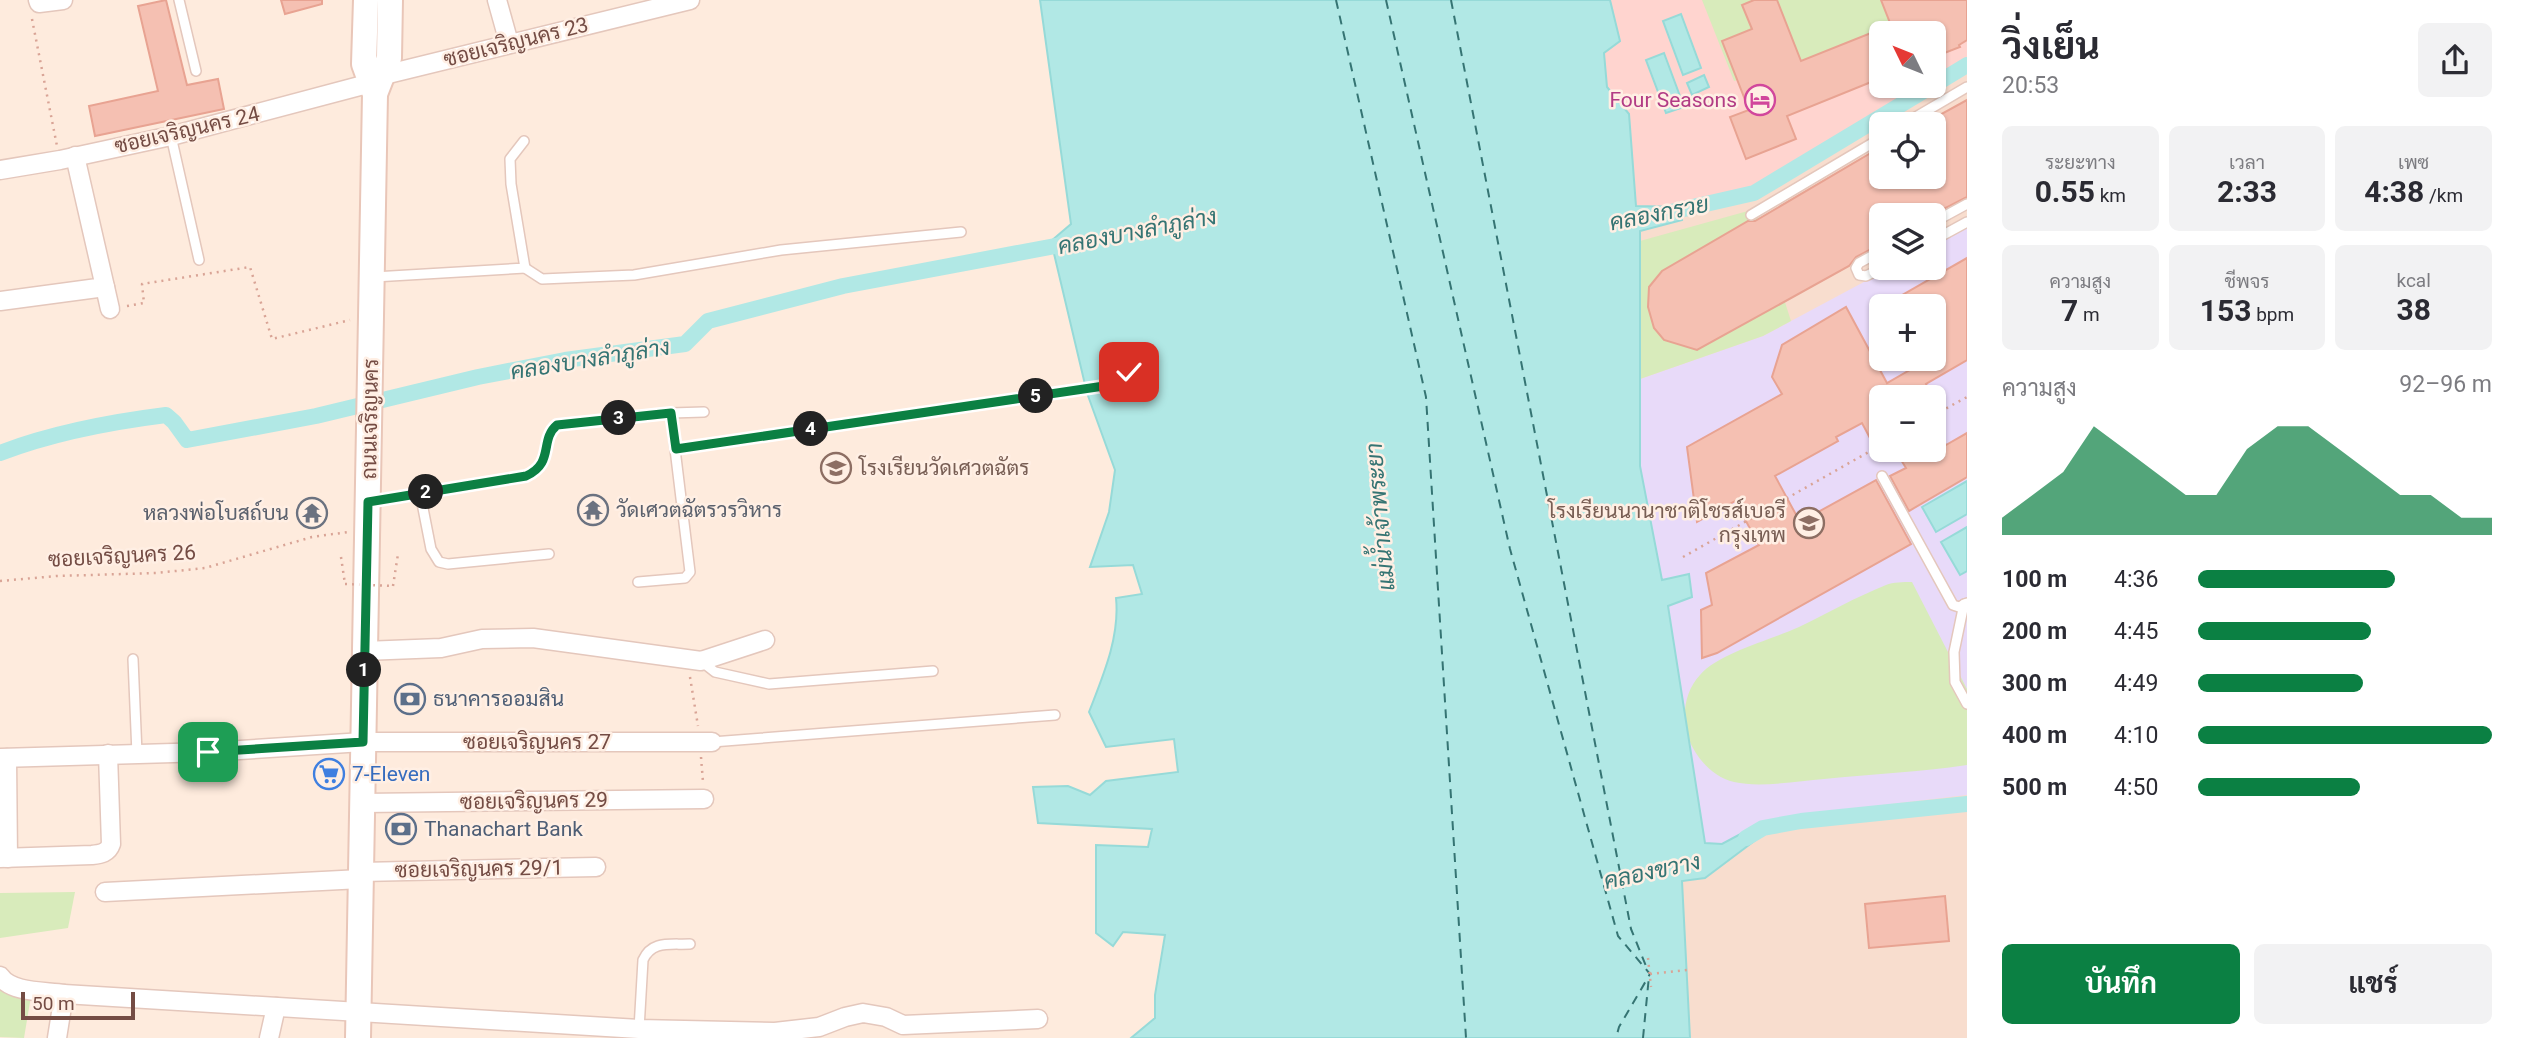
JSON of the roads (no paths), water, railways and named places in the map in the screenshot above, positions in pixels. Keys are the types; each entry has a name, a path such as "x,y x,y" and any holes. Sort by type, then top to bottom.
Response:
{"main road":[{"name":"ถนนเจริญนคร","path":"366,0 364,64 377,84"},
{"name":"ถนนเจริญนคร","path":"358,1038 377,84 389,58 390,0"}],"street":[{"path":"38,2 63,0"},
{"path":"497,0 509,43"},
{"name":"ซอยเจริญนคร 23","path":"377,84 509,43 690,0"},
{"name":"ซอยเจริญนคร 24","path":"0,170 171,136 377,84"},
{"path":"67,158 110,309"},
{"path":"0,300 105,286"},
{"path":"365,651 441,648 482,639 533,638 701,661 765,640"},
{"name":"ซอยเจริญนคร 27","path":"4,758 208,752 363,742 712,742"},
{"path":"4,758 4,858 92,855 103,854 110,849 111,844 108,754"},
{"name":"ซอยเจริญนคร 29","path":"363,803 704,799"},
{"name":"ซอยเจริญนคร 29/1","path":"105,892 361,875 596,867"},
{"path":"0,976 7,984 17,987 64,994 639,1030 775,1032 818,1027 863,1013 886,1017 903,1025 1038,1019"},
{"path":"57,1038 64,994"},
{"path":"269,1038 276,1007"}],"lane":[{"path":"179,0 196,71"},
{"path":"1924,112 1967,87"},
{"path":"171,136 199,260"},
{"path":"524,141 510,159 511,184 525,268"},
{"path":"1751,215 1869,145"},
{"path":"1946,215 1967,204"},
{"path":"1946,233 1967,222"},
{"path":"372,277 525,268 542,279 634,275 781,250 961,232"},
{"path":"1869,258 1856,268 1859,275 1869,274"},
{"path":"368,502 534,473 545,461 550,432 557,425 704,412"},
{"path":"638,582 685,578 690,572 671,413"},
{"path":"676,449 769,435"},
{"path":"1882,476 1952,603 1957,607 1966,604"},
{"path":"420,494 431,549 439,562 448,564 549,554"},
{"path":"1966,604 1954,652 1955,682 1967,704"},
{"path":"133,659 137,754"},
{"path":"701,661 715,671 769,684 933,671"},
{"path":"712,742 1055,715"},
{"path":"639,1030 643,960 647,951 653,946 690,944"}],"water":[{"name":"แม่น้ำเจ้าพระยา","path":"1040,0 1610,0 1620,41 1604,53 1607,87 1629,114 1636,206 1680,207 1682,220 1640,231 1640,466 1662,580 1689,574 1692,597 1668,606 1705,843 1722,844 1761,823 1765,833 1705,878 1682,881 1690,1038 1131,1038 1155,1018 1155,995 1165,935 1123,932 1113,946 1096,933 1096,845 1148,847 1152,829 1038,823 1033,787 1068,786 1090,795 1106,781 1178,772 1174,739 1106,747 1089,712 1113,642 1116,598 1142,594 1133,565 1090,567 1109,512 1115,470 1087,393 1051,241 1071,224"},
{"path":"1681,14 1701,68 1683,75 1663,21"},
{"path":"1664,53 1684,107 1666,113 1646,60"},
{"path":"1704,75 1709,87 1692,95 1687,83"},
{"path":"1967,481 1967,514 1936,532 1922,507"},
{"path":"1967,527 1967,571 1960,575 1941,542"}],"waterway":[{"name":"คลองกรวย","path":"1946,78 1967,65"},
{"name":"คลองกรวย","path":"1662,214 1754,193 1912,98"},
{"name":"คลองบางลำภูล่าง","path":"0,453 82,429 166,415 187,440 316,416 478,377 565,360 685,344 708,321 843,286 1071,243"},
{"name":"คลองขวาง","path":"1746,838 1763,828 1801,821 1967,804"}],"place":[{"name":"Four Seasons","path":"1760,100"},
{"name":"โรงเรียนวัดเศวตฉัตร","path":"836,468"},
{"name":"วัดเศวตฉัตรวรวิหาร","path":"593,510"},
{"name":"หลวงพ่อโบสถ์บน","path":"312,513"},
{"name":"โรงเรียนนานาชาติโชรส์เบอรี กรุงเทพ","path":"1809,523"},
{"name":"ธนาคารออมสิน","path":"410,699"},
{"name":"7-Eleven","path":"329,774"},
{"name":"Thanachart Bank","path":"401,829"}]}
